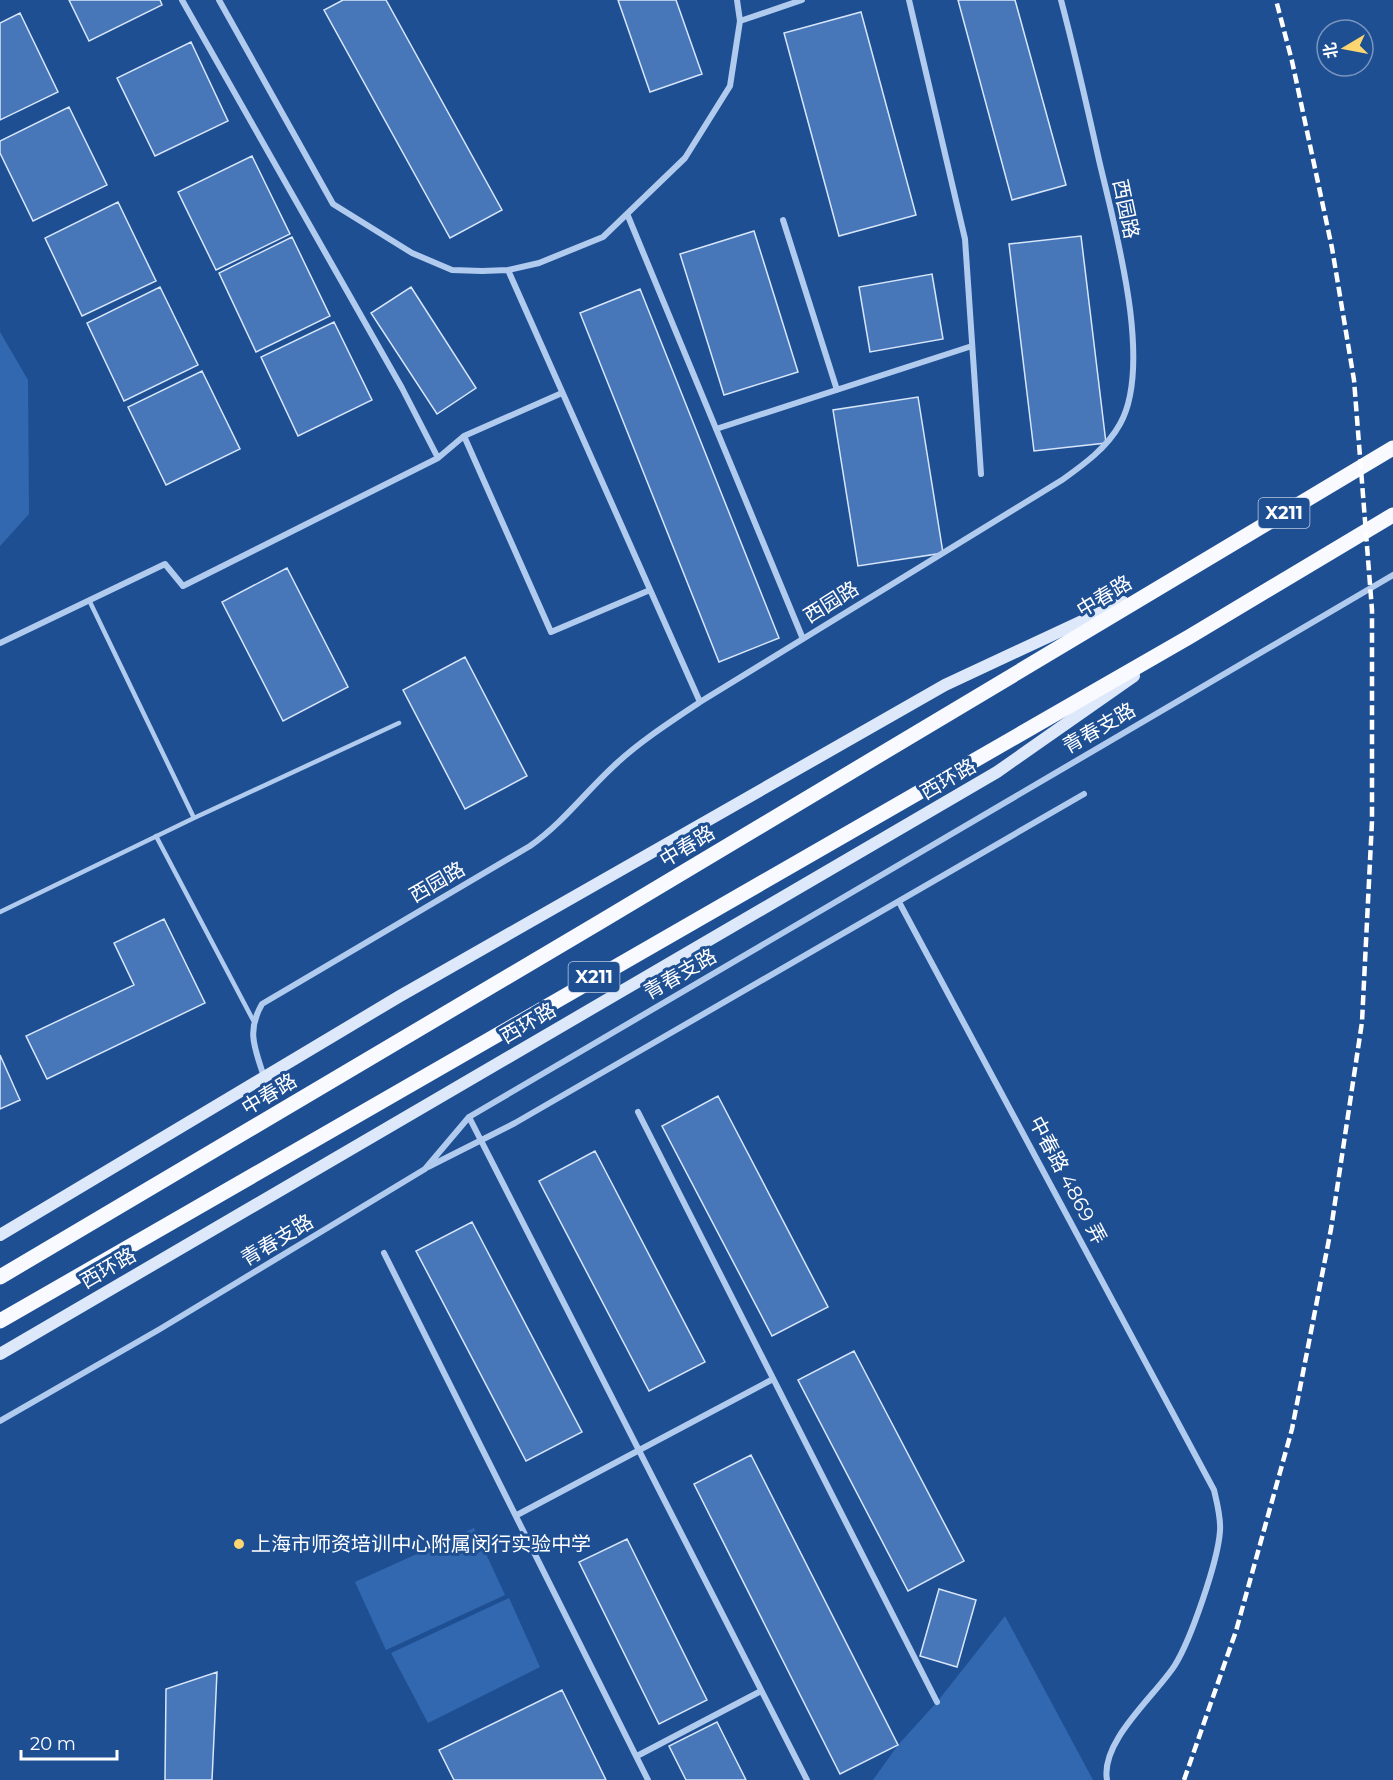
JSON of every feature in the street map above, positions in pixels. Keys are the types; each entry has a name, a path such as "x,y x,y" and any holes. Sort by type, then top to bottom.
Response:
{"main road":[{"name":"中春路","path":"0,1277 1393,448"},
{"name":"X211","path":"0,1321 1189,637 1393,515"},
{"path":"0,1235 264,1077 945,685 1176,578"},
{"name":"西环路","path":"0,1354 997,772 1189,637"}],"street":[{"path":"182,0 402,388 438,458"},
{"path":"219,0 333,204 412,253 452,270 508,270 539,263 603,237 628,216 685,158 730,86 740,21 737,0"},
{"path":"740,21 802,0"},
{"path":"909,0 965,239 981,474"},
{"name":"西园路","path":"253,1020 262,1004 530,846 561,822 618,761 700,702 1062,480 1089,461 1120,424 1129,400 1132,367 1131,317 1113,224 1061,0"},
{"path":"628,216 803,639"},
{"path":"783,220 837,390"},
{"path":"508,270 700,702"},
{"path":"716,429 972,346"},
{"path":"0,643 165,564 183,586 438,458 464,436 562,393"},
{"path":"464,436 551,632 650,590"},
{"name":"青春支路","path":"0,1421 160,1329 425,1169 469,1117 1393,575"},
{"path":"425,1169 481,1141 1084,794"},
{"name":"中春路 4869 弄","path":"899,902 1208,1474 1219,1509 1217,1550 1186,1645 1174,1666 1131,1719 1108,1758 1107,1780"},
{"path":"253,1020 253,1045 264,1077"},
{"path":"638,1112 938,1702"},
{"path":"469,1117 807,1780"},
{"path":"384,1253 648,1780"},
{"path":"517,1515 773,1379"},
{"path":"636,1756 761,1690"}],"lane":[{"path":"89,600 194,818"},
{"path":"0,912 194,818 399,723"},
{"path":"156,836 253,1020"}],"shaded area":[{"path":"0,332 28,380 29,514 0,546"},
{"path":"474,1528 505,1595 386,1650 355,1582"},
{"path":"509,1598 540,1667 428,1723 391,1653"},
{"path":"1005,1616 1093,1780 873,1780 898,1745 937,1702"}],"building":[{"path":"69,0 160,0 162,5 89,41"},
{"path":"343,0 386,0 502,210 450,238 324,10"},
{"path":"618,0 676,0 702,74 650,92"},
{"path":"958,0 1015,0 1066,185 1012,200"},
{"path":"861,12 916,215 839,236 784,33"},
{"path":"20,13 58,92 0,120 0,23"},
{"path":"191,42 228,121 155,156 117,78"},
{"path":"69,107 107,185 33,221 0,153 0,141"},
{"path":"252,156 290,234 216,270 178,192"},
{"path":"118,202 156,281 82,316 45,238"},
{"path":"754,231 798,372 724,395 680,254"},
{"path":"1081,236 1106,443 1034,451 1009,244"},
{"path":"292,237 330,316 256,352 219,273"},
{"path":"932,274 943,339 870,352 859,287"},
{"path":"160,287 198,365 124,401 87,323"},
{"path":"411,287 476,388 437,414 371,313"},
{"path":"640,289 779,638 719,662 580,313"},
{"path":"334,322 372,400 298,436 261,357"},
{"path":"202,371 240,449 166,485 128,407"},
{"path":"918,397 943,553 858,566 833,410"},
{"path":"287,568 348,687 283,721 222,602"},
{"path":"465,657 527,776 465,809 403,690"},
{"path":"164,919 205,1003 47,1079 26,1036 134,985 114,943"},
{"path":"0,1055 20,1100 0,1109"},
{"path":"718,1096 828,1307 772,1336 662,1126"},
{"path":"595,1151 705,1362 649,1391 539,1181"},
{"path":"472,1222 582,1432 526,1461 416,1251"},
{"path":"854,1351 964,1561 908,1591 798,1380"},
{"path":"751,1455 898,1745 840,1774 694,1484"},
{"path":"627,1539 707,1700 659,1724 579,1562"},
{"path":"939,1589 976,1600 957,1667 920,1656"},
{"path":"217,1672 212,1780 165,1780 166,1689"},
{"path":"562,1690 606,1780 454,1780 439,1750"},
{"path":"717,1722 746,1780 686,1780 669,1746"}],"railway":[{"path":"1184,1780 1236,1631 1292,1429 1331,1229 1362,1022 1372,821 1372,610 1354,380 1332,248 1292,61 1276,0"}],"place":[{"name":"上海市师资培训中心附属闵行实验中学","path":"239,1544"}]}
